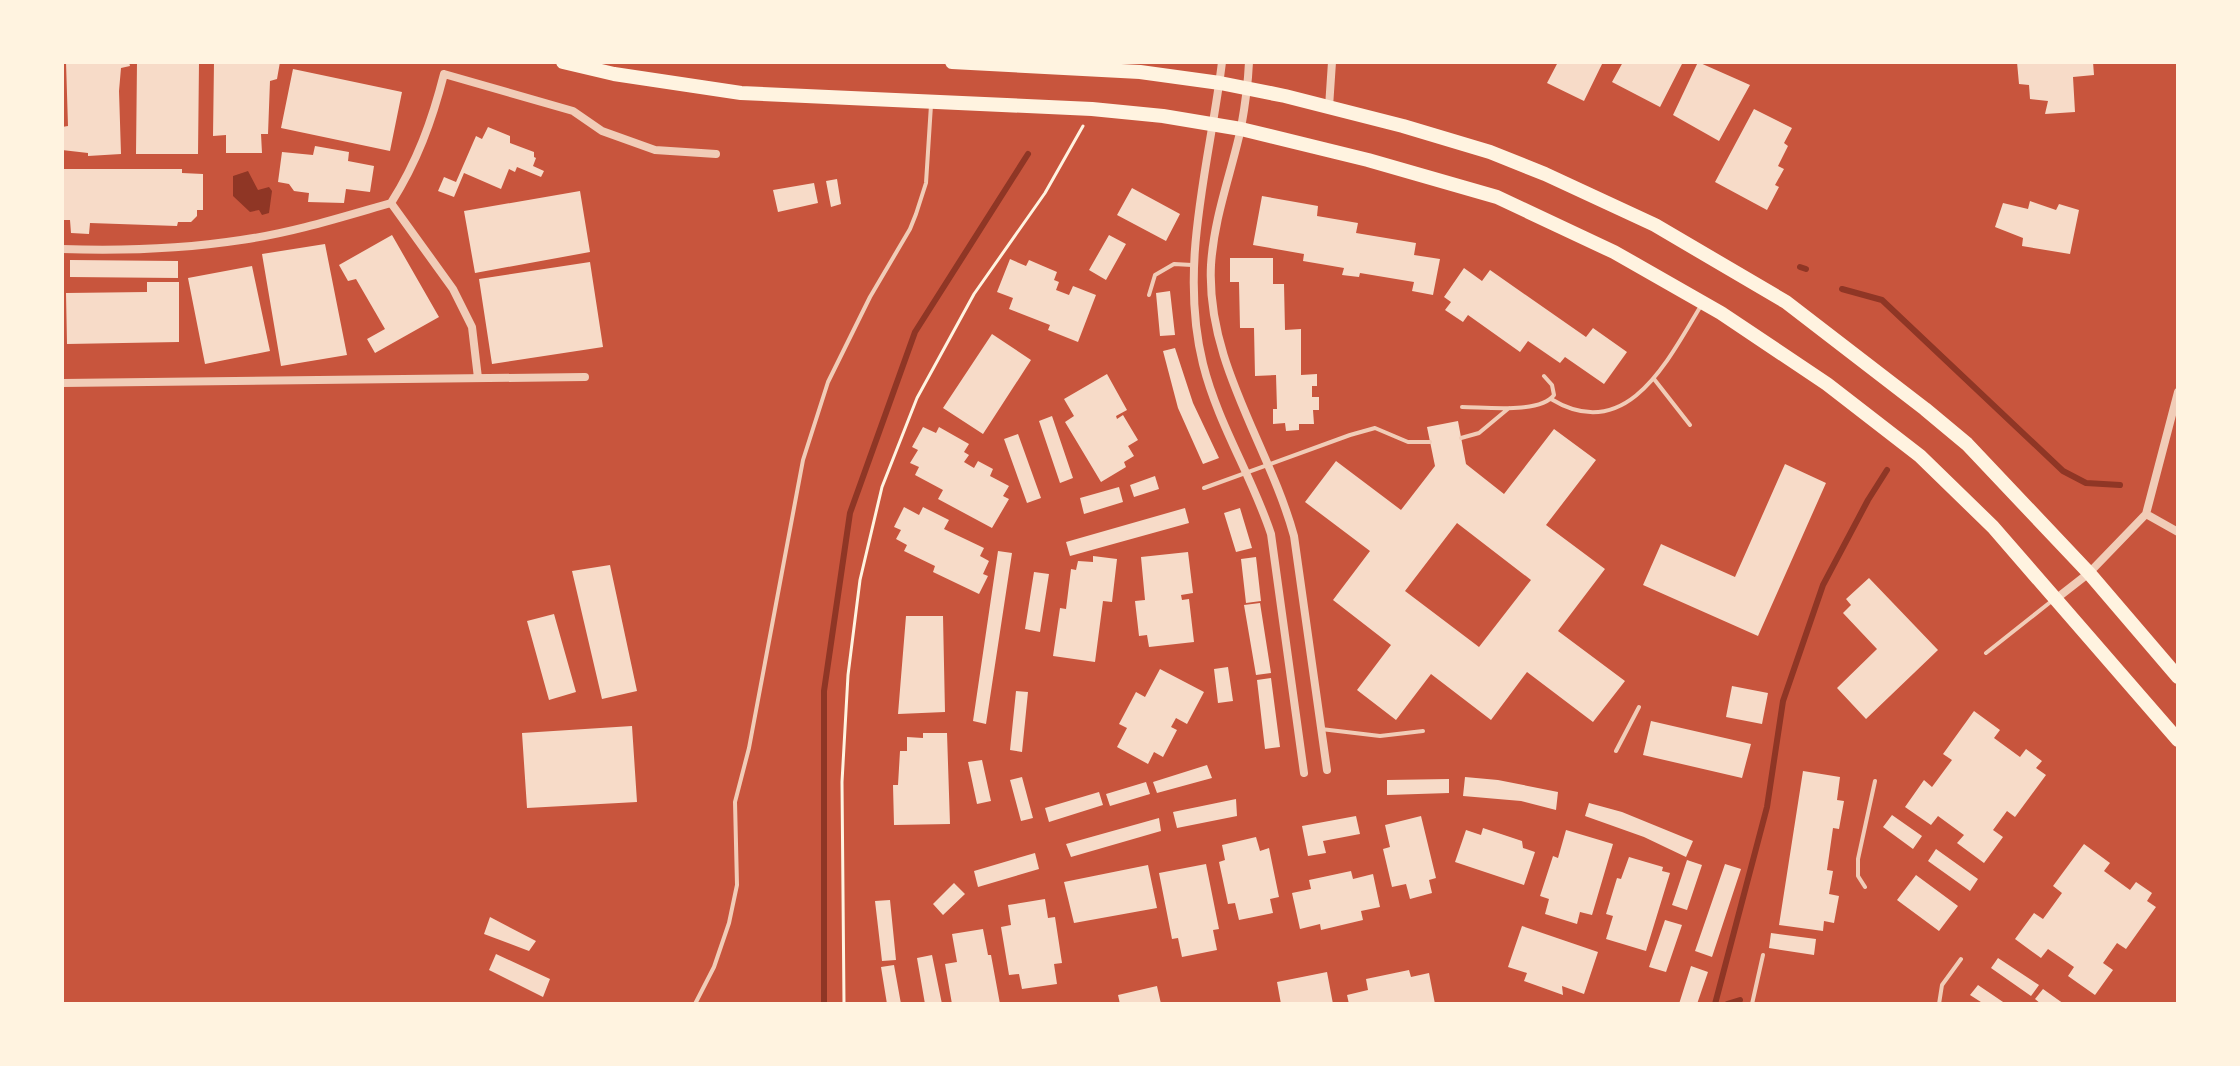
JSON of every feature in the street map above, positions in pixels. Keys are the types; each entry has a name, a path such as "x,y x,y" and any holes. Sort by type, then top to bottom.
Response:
{"main road":[{"path":"563,62 705,90 931,104 1092,109 1163,116 1241,129 1368,160 1497,197 1614,252 1704,302 1827,384 1920,456 1993,527 2178,740"},
{"path":"952,62 1140,72 1220,83 1329,107 1490,152 1655,225 1786,302 1914,399 1967,444 2089,573 2178,677"}],"street":[{"path":"1222,62 1195,235 1194,308 1203,367 1271,534 1304,773"},
{"path":"1249,62 1241,129 1219,206 1211,266 1215,312 1237,398 1285,505 1294,536 1327,770"},
{"path":"1329,107 1332,62"},
{"path":"62,249 145,250 242,240 303,228 391,203 424,142 444,74 573,111 602,131 655,150 716,154"},
{"path":"391,203 453,289 472,327 478,378"},
{"path":"62,383 585,377"},
{"path":"2057,598 2089,573 2146,514 2178,392"},
{"path":"2146,514 2178,532"}],"lane":[{"path":"695,1004 714,967 729,923 737,885 735,802 749,748 803,460 828,382 916,214 926,183 931,104"},
{"path":"1149,295 1155,275 1174,264 1194,265"},
{"path":"1551,399 1572,411 1602,411 1623,406 1643,392 1654,379 1704,302"},
{"path":"1462,407 1539,406 1551,399 1553,390 1544,376"},
{"path":"1654,379 1690,425"},
{"path":"1461,438 1479,433 1510,407"},
{"path":"1204,488 1375,428 1408,442 1430,442"},
{"path":"1986,653 2057,598"},
{"path":"1616,751 1639,707"},
{"path":"1321,729 1380,736 1423,731"},
{"path":"1865,887 1858,876 1858,859 1875,781"},
{"path":"1752,1004 1763,955"},
{"path":"1939,1004 1942,985 1961,959"}],"path":[{"path":"844,1004 842,782 848,675 860,580 882,487 917,398 974,294 1045,193 1092,109"}],"shaded area":[{"path":"248,171 258,190 269,187 272,191 269,213 262,215 259,210 250,212 233,196 233,176"}],"building":[{"path":"66,62 129,62 130,66 121,68 119,91 121,154 88,156 88,153 62,150 62,127 68,126"},
{"path":"137,62 199,62 198,154 136,154"},
{"path":"214,62 280,62 277,79 270,81 268,134 261,134 262,153 226,153 226,135 213,136"},
{"path":"1558,62 1603,62 1584,101 1547,83"},
{"path":"1623,62 1683,62 1660,107 1612,82"},
{"path":"1698,62 1750,85 1719,141 1673,115"},
{"path":"2017,62 2093,62 2094,75 2073,77 2075,112 2045,114 2048,101 2030,99 2029,85 2019,84"},
{"path":"293,69 402,92 390,151 281,128"},
{"path":"1754,109 1792,128 1784,143 1788,146 1778,166 1784,169 1775,185 1779,187 1767,210 1715,182"},
{"path":"488,127 510,136 510,143 534,152 536,158 533,166 544,171 541,177 517,167 515,172 509,169 501,189 464,173 454,197 438,191 444,177 456,182 476,136 482,139"},
{"path":"315,146 349,152 348,161 374,166 370,192 346,189 344,203 308,202 309,193 294,191 289,184 278,182 282,152 313,155"},
{"path":"62,169 182,169 182,173 203,174 203,210 197,210 197,216 191,222 178,222 177,226 90,223 89,234 71,233 70,220 62,220"},
{"path":"837,179 841,204 831,207 826,181"},
{"path":"814,183 818,203 778,212 773,190"},
{"path":"1132,188 1180,214 1166,241 1117,215"},
{"path":"580,191 590,252 475,273 464,211"},
{"path":"1262,196 1318,206 1317,216 1358,223 1356,233 1416,243 1414,255 1440,259 1433,295 1412,291 1414,282 1360,273 1359,277 1342,275 1344,268 1303,261 1304,254 1253,245"},
{"path":"2030,201 2056,210 2059,204 2079,210 2070,254 2022,246 2023,238 1995,227 2003,203 2028,209"},
{"path":"392,235 439,317 375,353 367,339 385,329 356,279 348,281 339,265"},
{"path":"1109,235 1126,244 1106,280 1089,270"},
{"path":"325,244 347,355 281,366 262,254"},
{"path":"1230,258 1273,258 1273,284 1284,284 1285,330 1301,329 1301,375 1317,374 1317,386 1312,386 1312,397 1319,397 1319,410 1313,410 1314,424 1299,424 1299,430 1286,431 1285,423 1273,424 1273,409 1277,409 1276,375 1255,376 1254,328 1240,328 1239,282 1230,282"},
{"path":"1010,259 1026,266 1029,260 1057,272 1054,280 1059,282 1056,290 1069,295 1073,286 1096,295 1078,342 1048,330 1050,325 1009,309 1013,298 997,292"},
{"path":"70,260 178,261 178,278 70,277"},
{"path":"590,262 603,347 492,364 479,279"},
{"path":"252,266 270,351 205,364 188,278"},
{"path":"1464,268 1482,281 1490,270 1586,337 1593,328 1627,352 1604,384 1565,357 1560,363 1528,341 1520,352 1468,315 1463,322 1445,310 1451,302 1444,297"},
{"path":"147,282 179,282 179,342 67,344 66,293 147,292"},
{"path":"1170,291 1175,335 1160,336 1156,293"},
{"path":"992,334 1031,360 983,434 943,408"},
{"path":"1175,348 1193,403 1219,458 1203,464 1178,408 1163,351"},
{"path":"1107,374 1127,410 1116,416 1117,419 1123,415 1138,440 1128,446 1134,456 1124,462 1126,467 1101,482 1065,422 1074,416 1064,399"},
{"path":"1052,416 1073,478 1060,483 1039,421"},
{"path":"1458,421 1466,464 1504,494 1554,429 1596,460 1546,525 1605,569 1558,631 1625,681 1593,722 1527,672 1491,720 1431,674 1396,720 1357,690 1391,645 1333,600 1370,551 1305,502 1336,461 1401,510 1435,466 1427,427","holes":["1457,523 1531,580 1479,647 1405,591"]},
{"path":"923,427 936,433 939,427 969,444 964,452 969,455 964,462 974,468 978,461 993,469 990,476 1009,486 1003,496 1009,499 992,528 938,499 943,490 915,475 919,467 910,463 918,450 912,447"},
{"path":"1018,434 1041,498 1027,503 1004,439"},
{"path":"1785,464 1826,483 1758,636 1643,585 1661,544 1735,577"},
{"path":"1155,476 1159,489 1134,497 1130,485"},
{"path":"1119,487 1123,502 1084,514 1080,498"},
{"path":"904,507 919,515 923,507 949,520 944,529 984,548 980,556 989,561 983,574 988,576 979,594 933,572 935,566 904,551 907,545 896,539 901,530 894,527"},
{"path":"1185,508 1189,523 1070,556 1066,542"},
{"path":"1240,508 1252,548 1236,552 1224,513"},
{"path":"998,551 1012,553 986,724 973,721"},
{"path":"1188,552 1193,593 1181,595 1182,600 1189,599 1194,642 1149,647 1147,635 1139,636 1135,601 1145,600 1141,557"},
{"path":"1093,556 1117,559 1112,602 1103,601 1095,662 1053,656 1060,608 1066,609 1071,569 1076,570 1078,561 1093,562"},
{"path":"1256,557 1261,601 1246,603 1241,559"},
{"path":"610,565 637,691 602,699 572,571"},
{"path":"1034,572 1049,574 1040,632 1025,629"},
{"path":"1869,578 1938,650 1866,719 1837,688 1877,649 1843,613 1851,605 1846,599"},
{"path":"1260,603 1271,673 1256,675 1244,605"},
{"path":"554,614 576,692 549,700 527,621"},
{"path":"906,616 943,616 945,712 898,714"},
{"path":"1228,667 1233,701 1218,703 1214,669"},
{"path":"1160,669 1204,692 1187,724 1176,718 1171,727 1177,730 1163,757 1154,752 1148,764 1117,747 1127,728 1119,724 1136,692 1145,697"},
{"path":"1271,678 1280,747 1265,749 1257,680"},
{"path":"1732,686 1768,693 1762,724 1726,717"},
{"path":"1016,691 1028,692 1022,752 1010,750"},
{"path":"1974,711 2000,730 1994,738 2020,757 2026,749 2042,761 2036,768 2046,775 2015,817 2007,811 1993,830 2003,837 1984,863 1957,843 1964,835 1938,816 1931,825 1905,807 1924,780 1932,787 1952,760 1943,754"},
{"path":"1651,721 1751,744 1742,778 1643,755"},
{"path":"632,726 637,802 527,808 522,733"},
{"path":"923,733 947,733 950,824 894,825 893,785 898,785 900,751 907,751 907,737 923,738"},
{"path":"982,760 991,801 977,804 968,762"},
{"path":"1207,765 1212,778 1157,793 1153,782"},
{"path":"1803,771 1840,777 1837,800 1844,801 1839,829 1833,828 1827,870 1833,871 1829,894 1839,896 1834,923 1824,921 1823,931 1779,925"},
{"path":"1022,777 1033,818 1021,821 1010,780"},
{"path":"1465,777 1558,792 1556,810 1521,801 1463,796"},
{"path":"1449,779 1449,793 1387,795 1387,780"},
{"path":"1146,782 1150,794 1110,806 1106,794"},
{"path":"1099,792 1103,805 1049,822 1045,808"},
{"path":"1236,799 1237,816 1177,828 1173,812"},
{"path":"1589,803 1622,812 1693,841 1686,857 1644,837 1585,816"},
{"path":"1892,815 1922,836 1913,849 1883,827"},
{"path":"1356,816 1360,834 1323,841 1326,853 1308,856 1302,826"},
{"path":"1421,816 1436,878 1429,880 1432,893 1410,899 1406,884 1392,887 1383,849 1390,847 1385,825"},
{"path":"1159,818 1161,831 1071,857 1066,844"},
{"path":"1483,828 1522,841 1523,848 1535,852 1524,885 1455,862 1466,830 1481,835"},
{"path":"1566,830 1613,844 1592,915 1580,912 1577,924 1545,914 1549,899 1540,896 1553,856 1558,858"},
{"path":"1256,837 1260,851 1269,848 1279,897 1270,899 1273,913 1239,920 1235,903 1228,904 1219,862 1225,860 1222,845"},
{"path":"2084,844 2110,863 2104,871 2130,890 2136,882 2152,893 2147,901 2156,907 2126,949 2117,943 2103,963 2113,970 2095,995 2068,976 2074,967 2048,949 2041,958 2015,939 2034,913 2043,919 2062,893 2053,886"},
{"path":"1936,849 1978,879 1970,891 1928,861"},
{"path":"1035,853 1039,869 978,887 974,871"},
{"path":"1629,857 1663,867 1662,871 1670,873 1646,951 1606,939 1613,916 1606,914 1617,878 1621,879"},
{"path":"1687,860 1702,865 1687,910 1672,905"},
{"path":"1206,864 1219,929 1213,930 1217,950 1182,957 1178,938 1172,939 1159,873"},
{"path":"1725,864 1741,869 1712,957 1695,951"},
{"path":"1148,865 1157,908 1074,923 1064,882"},
{"path":"1351,871 1353,879 1373,874 1380,907 1361,911 1363,920 1321,930 1320,924 1300,929 1292,893 1311,889 1309,880"},
{"path":"1916,875 1958,906 1939,931 1897,900"},
{"path":"954,883 965,894 943,915 933,904"},
{"path":"1045,899 1048,918 1055,917 1062,963 1054,964 1057,984 1022,989 1019,974 1009,975 1001,927 1011,925 1008,905"},
{"path":"890,900 896,960 882,961 875,901"},
{"path":"490,917 536,941 529,951 484,934"},
{"path":"1665,920 1682,925 1666,972 1649,967"},
{"path":"1522,926 1598,952 1584,994 1562,986 1563,995 1524,981 1527,973 1508,967"},
{"path":"983,929 1000,1004 952,1004 945,964 957,962 952,934"},
{"path":"1771,933 1816,939 1814,955 1769,948"},
{"path":"496,954 550,979 543,997 489,970"},
{"path":"932,955 942,1004 925,1004 917,958"},
{"path":"1998,958 2039,985 2031,996 1991,968"},
{"path":"894,965 901,1004 887,1004 881,967"},
{"path":"1691,966 1708,972 1697,1004 1679,1004"},
{"path":"1409,970 1411,977 1429,973 1435,1004 1349,1004 1347,995 1368,990 1366,979"},
{"path":"1327,972 1333,1004 1281,1004 1277,982"},
{"path":"1978,985 2006,1004 1984,1004 1970,995"},
{"path":"1157,986 1161,1004 1120,1004 1118,995"},
{"path":"2043,989 2064,1004 2041,1004 2035,999"}],"waterway":[{"path":"824,1004 824,691 850,513 915,332 1028,154"},
{"path":"1800,267 1806,269"},
{"path":"1842,289 1882,300 2063,471 2086,483 2120,485"},
{"path":"1715,1004 1767,807 1783,701 1823,585 1887,470"},
{"path":"1727,1004 1740,1000"}]}
